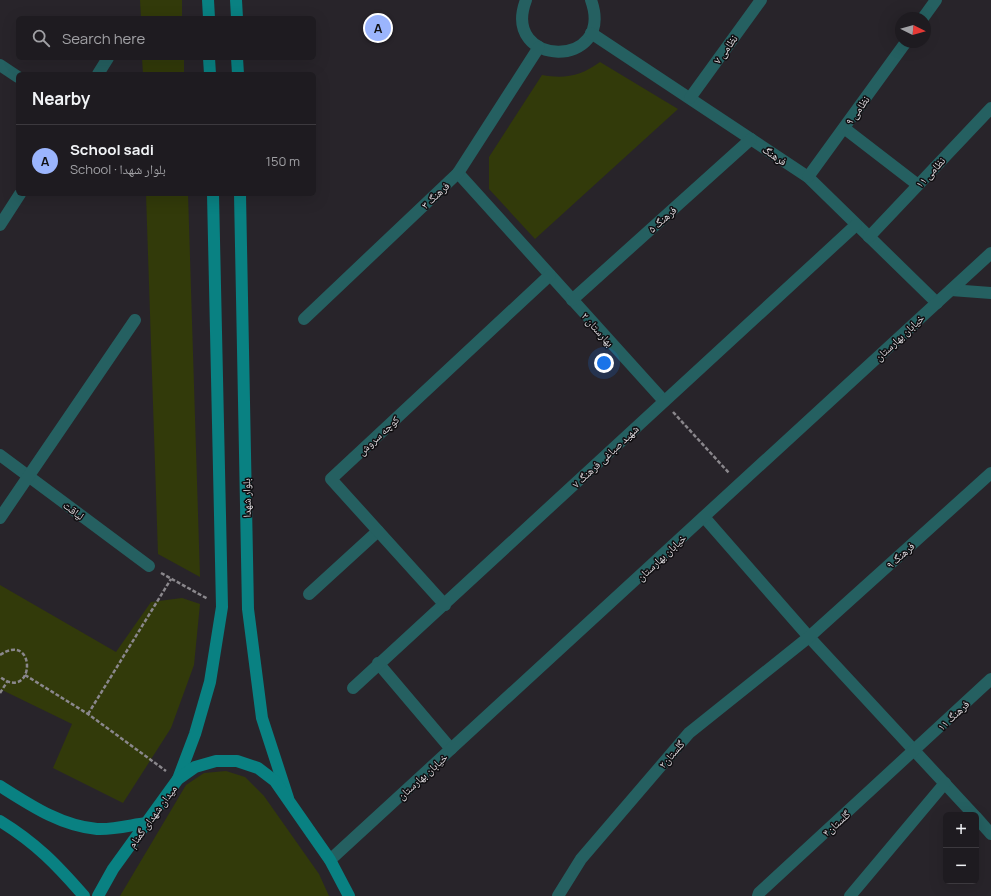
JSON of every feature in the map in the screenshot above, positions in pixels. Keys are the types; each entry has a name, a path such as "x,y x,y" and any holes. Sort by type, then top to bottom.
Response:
{"main road":[{"path":"208,0 209,16"},
{"path":"236,0 237,16"},
{"path":"210,60 210,72"},
{"path":"237,60 238,72"},
{"path":"178,779 195,734 210,682 222,607 213,196"},
{"name":"بلوار شهدا","path":"240,196 248,609 262,718 288,798"},
{"name":"میدان شهدای گمنام","path":"98,896 113,869 178,779 195,767 216,761 238,761 258,768 275,781 330,860 348,896"},
{"path":"0,786 40,810 70,824 98,829 146,823"},
{"path":"0,822 26,837 50,858 84,896"}],"street":[{"path":"526,0 522,20 525,31 530,40 539,48 550,52 562,53 579,46 591,33 595,22 595,10 591,0"},
{"name":"نظامی ۷","path":"690,98 760,0"},
{"path":"927,12 936,0"},
{"name":"فرهنگ","path":"591,33 808,177 937,303"},
{"name":"فرهنگ ۳","path":"304,319 458,173 539,48"},
{"name":"نظامی ۹","path":"808,177 902,48"},
{"path":"99,72 107,60"},
{"path":"0,65 16,76"},
{"name":"نظامی ۱۱","path":"869,237 991,108"},
{"path":"844,128 918,185"},
{"name":"فرهنگ ۵","path":"572,300 751,139"},
{"name":"بهارستان ۲","path":"458,173 664,401"},
{"path":"0,225 19,196"},
{"name":"شهید صباغی فرهنگ ۷","path":"353,688 445,605 856,225"},
{"name":"خیابان بهارستان","path":"330,860 991,253"},
{"name":"کوچه سروش","path":"445,605 331,478 550,275"},
{"path":"951,290 991,293"},
{"path":"0,518 135,320"},
{"name":"لیاقت","path":"0,455 149,566"},
{"name":"فرهنگ ۹","path":"809,637 991,473"},
{"path":"704,516 809,637 971,812"},
{"path":"309,594 378,531"},
{"name":"گلستان۲","path":"558,896 581,859 689,733 809,637"},
{"path":"378,664 451,749"},
{"name":"فرهنگ ۱۱","path":"915,750 991,679"},
{"name":"گلستان۴","path":"758,896 759,893 915,750"},
{"path":"850,896 945,783"},
{"path":"979,820 991,834"}],"path":[{"path":"664,401 739,484"},
{"path":"149,566 222,607"},
{"path":"88,714 171,578"},
{"path":"0,655 7,650 17,650 25,657 28,666 25,676 17,682 7,682 0,677"},
{"path":"25,676 88,714 178,779"},
{"path":"0,693 7,682"}],"green space":[{"path":"140,0 182,0 182,16 141,16"},
{"path":"142,60 184,60 184,72 143,72"},
{"path":"600,62 678,109 535,239 489,189 489,157 542,75 558,77 572,75 593,67"},
{"path":"146,196 188,196 200,577 158,554"},
{"path":"0,585 116,652 151,602 182,598 200,604 194,665 171,728 123,803 53,768 72,724 0,689"},
{"path":"226,771 245,777 264,796 319,874 329,896 120,896 186,785 204,773"}],"place":[{"name":"School sadi","path":"378,28"}]}
